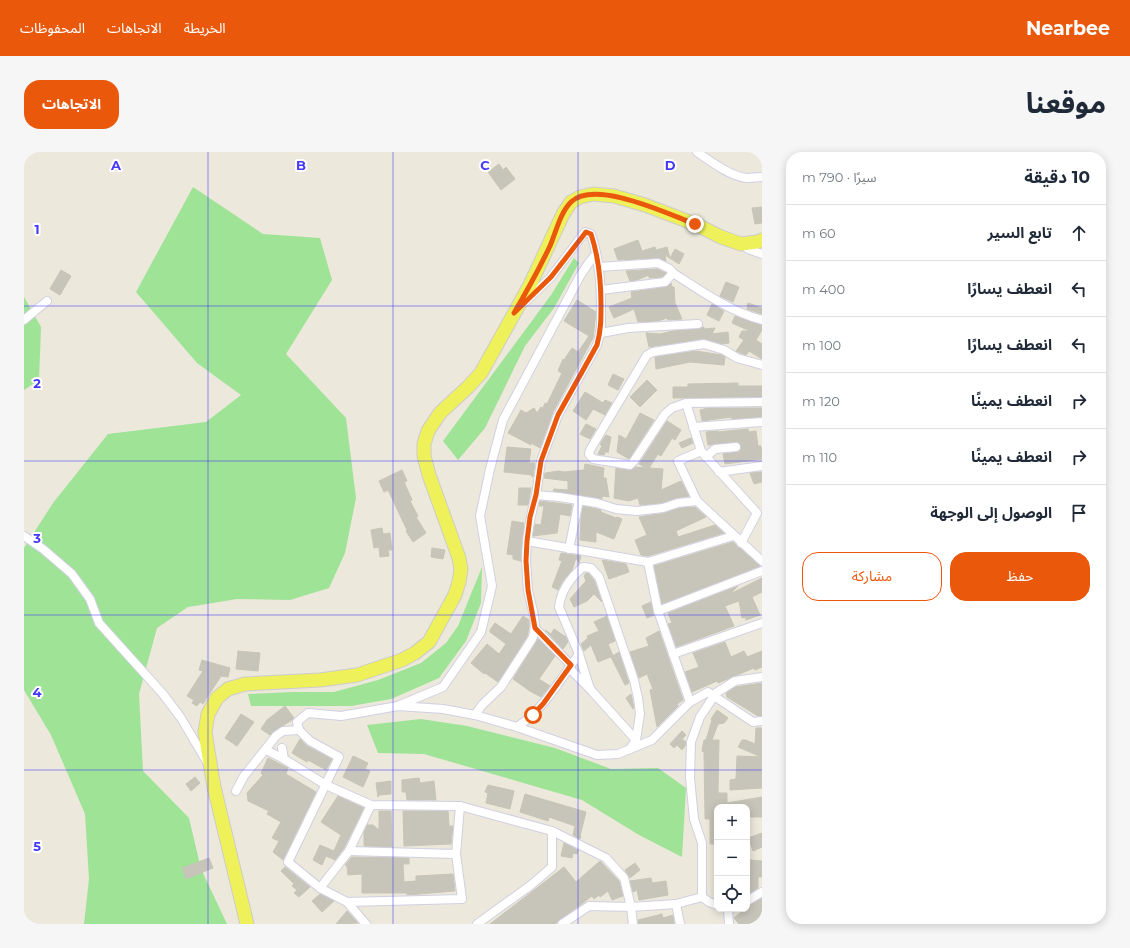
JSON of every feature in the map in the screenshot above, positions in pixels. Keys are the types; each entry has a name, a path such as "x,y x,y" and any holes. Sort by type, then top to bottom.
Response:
{"main road":[{"path":"247,924 211,768 205,732 208,714 217,698 228,689 245,684 320,680 357,675 402,660 415,654 428,642 455,595 460,582 461,569 459,558 429,475 424,456 424,444 428,431 440,413 468,387 480,373 537,271 563,214 571,202 580,197 592,194 614,196 639,203 695,224 721,237 741,244 762,240"}],"street":[{"path":"697,152 724,170 738,176 745,178 762,177"},
{"path":"475,715 482,705 501,687 532,639 535,628 528,590 526,561 530,517 536,495 541,461 558,415 597,345 601,332 601,290 599,267 591,234 586,232 551,277 514,313"},
{"path":"741,244 748,249 762,254"},
{"path":"366,924 347,902 320,888 288,862 339,757 310,741 299,730 297,722 308,713 341,716 398,706 443,687 481,632 492,586 480,516 490,469 503,420 580,276 596,254"},
{"path":"599,267 658,263 670,269 673,273 718,302 762,320"},
{"path":"601,290 665,282 673,273"},
{"path":"24,320 47,301"},
{"path":"601,332 628,328 698,324"},
{"path":"762,365 736,358 724,350 704,344 653,352 647,355 590,450 589,457 630,465 665,414 672,408 686,403 762,402"},
{"path":"686,403 703,454 757,513 741,543"},
{"path":"693,427 762,422"},
{"path":"736,447 716,449 678,461 697,501 733,536 762,561"},
{"path":"719,472 762,466"},
{"path":"536,495 579,500 616,509 637,511 663,508 678,503 697,501"},
{"path":"569,548 579,500"},
{"path":"750,506 762,509"},
{"path":"24,536 43,549 72,574 90,599 99,622 163,694 181,718 211,768"},
{"path":"527,541 648,562 733,536"},
{"path":"648,562 658,611 690,702"},
{"path":"590,689 579,654 559,607 560,599 566,584 583,567 591,568 599,577 634,680 640,714 636,740 630,749"},
{"path":"658,611 762,572"},
{"path":"673,654 762,623"},
{"path":"535,628 636,740"},
{"path":"517,727 533,715 543,704 579,654"},
{"path":"702,897 702,843 694,819 690,778 691,742 700,716 716,693 735,681 762,677"},
{"path":"398,706 443,709 475,715 517,727 597,755 618,754 652,740 690,702 708,692 753,722 762,721"},
{"path":"236,791 244,776 276,736 283,731 299,730"},
{"path":"282,748 284,759"},
{"path":"266,750 284,759 326,785 371,805 460,806 552,831 606,858 624,878 631,906 633,924"},
{"path":"320,888 349,851 371,805"},
{"path":"347,902 462,899 456,854 460,806"},
{"path":"477,924 531,885 552,867 552,831"},
{"path":"349,851 456,854"},
{"path":"750,899 762,892"},
{"path":"562,924 589,906 676,904 702,897"},
{"path":"702,897 714,904"},
{"path":"676,904 680,924"},
{"path":"728,912 729,924"}],"green space":[{"path":"193,187 263,234 320,238 332,280 286,354 346,418 356,498 345,553 329,588 290,600 237,599 188,607 157,628 139,694 143,771 189,818 201,869 227,924 84,924 89,879 85,814 51,735 24,690 24,548 53,503 108,434 206,422 241,395 197,363 136,292"},
{"path":"574,258 579,263 554,308 525,346 485,428 458,460 443,441 551,295"},
{"path":"24,297 41,327 39,380 24,390"},
{"path":"482,567 481,603 466,641 439,678 391,699 351,706 251,706 248,694 334,692 378,680 421,663 446,643 458,626"},
{"path":"421,719 467,726 555,748 611,769 658,768 686,788 682,857 639,835 582,800 424,754 378,753 367,725"}],"building":[{"path":"499,164 503,170 506,167 515,179 501,190 488,172"},
{"path":"762,207 762,223 755,224 752,208"},
{"path":"638,240 642,251 655,247 656,250 667,247 670,258 675,249 684,254 679,264 665,255 666,261 658,258 618,260 614,249"},
{"path":"657,269 666,273 662,277 649,278 649,275 630,281 626,271"},
{"path":"61,270 71,276 60,295 50,289"},
{"path":"726,282 739,287 733,302 720,296"},
{"path":"671,283 672,287 674,287 675,303 682,319 668,320 667,318 658,321 638,322 634,309 614,318 609,307 632,298 631,292 666,287"},
{"path":"577,300 596,312 593,338 553,412 540,448 508,433 521,410 526,413 534,408 537,413 541,407 543,408 545,403 547,404 562,373 558,371 563,359 564,360 572,348 578,352 589,336 564,321"},
{"path":"748,303 762,308 762,314 747,309"},
{"path":"712,304 724,311 719,321 707,315"},
{"path":"735,316 762,325 762,330 756,340 762,344 762,359 749,351 746,355 736,351 744,340 739,337 742,331 750,331 732,323"},
{"path":"704,327 704,329 715,328 712,334 728,332 729,343 722,344 703,339 649,347 646,333 660,334"},
{"path":"696,351 722,355 725,357 724,365 690,362 656,369 655,357"},
{"path":"613,374 624,379 618,390 608,385"},
{"path":"647,380 657,390 640,407 630,397"},
{"path":"738,383 738,386 762,386 762,397 673,398 673,387 688,387 688,384"},
{"path":"585,392 603,403 605,400 612,403 605,415 593,409 586,420 573,411"},
{"path":"708,408 762,408 762,417 732,419 731,417 702,421 700,410"},
{"path":"640,413 654,420 629,459 617,452 619,435 626,439"},
{"path":"667,421 681,430 675,440 672,438 661,456 658,454 649,468 663,469 661,490 681,481 689,496 676,498 662,503 640,505 638,498 629,501 614,498 616,468 629,470 636,467 646,468 639,464"},
{"path":"586,424 596,429 590,439 580,434"},
{"path":"748,429 749,432 756,431 758,446 761,446 762,459 725,464 723,454 739,452 741,449 740,444 735,442 708,445 706,432"},
{"path":"606,435 611,437 608,453 606,451 604,455 598,454 602,446 600,444"},
{"path":"691,438 693,443 682,448 679,443"},
{"path":"507,447 531,449 529,463 535,463 533,477 532,475 504,472"},
{"path":"585,464 604,468 603,478 606,478 609,497 602,496 602,499 553,491 554,489 568,490 568,481 544,478 545,473 584,470"},
{"path":"402,470 407,481 404,482 412,500 410,501 418,516 416,517 426,533 413,542 406,531 407,530 388,490 384,492 379,481"},
{"path":"762,472 762,482 754,484 750,473"},
{"path":"519,488 531,488 528,505 518,505"},
{"path":"540,501 572,505 570,516 560,514 557,533 533,536 535,524 541,525 544,506 539,506"},
{"path":"583,506 601,510 601,512 622,519 614,539 596,532 596,542 580,540"},
{"path":"695,507 706,517 676,531 678,537 715,525 724,533 648,556 641,555 635,540 647,535 639,517 664,513 679,508"},
{"path":"512,521 524,523 521,561 513,559 513,555 507,554"},
{"path":"382,528 383,534 390,533 392,550 388,550 389,556 380,557 379,547 374,548 371,530"},
{"path":"733,542 760,566 662,604 654,566"},
{"path":"432,548 445,550 443,559 431,557"},
{"path":"561,553 581,556 579,563 576,558 572,570 562,582 558,590 552,587 562,561 559,560"},
{"path":"602,560 626,564 629,572 609,579"},
{"path":"588,573 594,580 602,602 594,594 587,601 574,607 570,599 586,581 584,576"},
{"path":"762,578 762,592 752,597 760,615 746,620 745,617 742,618 739,601 725,606 734,626 676,647 668,624 672,623 668,613 738,586 730,594"},
{"path":"651,602 654,615 647,618 642,606"},
{"path":"523,616 529,620 527,637 498,682 485,673 484,674 471,663 487,644 499,654 506,644 490,632 495,623 511,634"},
{"path":"607,616 615,641 608,644 613,656 598,662 591,645 584,651 581,644 588,638 587,636 599,631 594,622"},
{"path":"554,629 566,637 568,642 563,649 545,630 551,634"},
{"path":"659,631 683,700 677,704 678,706 657,727 650,690 653,689 647,674 639,678 630,652 649,646 646,638"},
{"path":"538,639 555,656 539,679 550,686 541,697 513,679"},
{"path":"725,642 731,657 744,651 747,657 762,651 762,667 755,670 754,668 718,683 717,681 692,692 685,672 699,667 693,653"},
{"path":"238,651 260,653 258,671 236,669"},
{"path":"619,652 629,683 625,685 611,657"},
{"path":"202,660 230,668 228,677 221,676 203,704 200,702 197,706 192,703 194,700 187,696 203,671 199,670"},
{"path":"762,683 762,716 758,716 727,697 726,693 735,687"},
{"path":"631,694 634,708 633,709 626,698"},
{"path":"285,706 294,718 292,720 270,735 261,729 267,720"},
{"path":"717,710 728,718 724,723 718,724 712,740 719,740 718,793 727,793 727,803 762,797 762,817 750,817 750,804 714,804 714,844 710,844 710,819 705,819 704,751 702,751 704,740 706,740 712,720 711,719"},
{"path":"241,714 254,722 237,746 225,738"},
{"path":"756,728 762,728 762,788 730,790 730,780 736,779 737,756 761,757 738,747 742,740 755,744"},
{"path":"682,731 686,735 682,739 686,742 682,750 677,745 674,748 670,744"},
{"path":"300,739 307,746 332,759 326,770 308,760 307,762 292,753"},
{"path":"353,756 368,763 365,769 370,771 363,787 343,777"},
{"path":"268,758 288,768 286,774 316,792 283,860 273,852 279,841 272,838 281,822 267,814 269,811 248,801 247,793 263,775 261,773"},
{"path":"195,777 200,783 191,791 186,784"},
{"path":"419,778 420,783 434,781 436,800 407,800 406,792 402,792 402,780"},
{"path":"391,781 391,794 379,795 378,797 376,783"},
{"path":"488,785 514,791 510,809 486,803 488,793 485,792"},
{"path":"525,794 586,812 580,839 573,835 575,826 549,817 548,821 520,812"},
{"path":"338,796 364,808 344,848 335,860 326,856 322,865 313,860 320,845 334,851 341,835 321,822"},
{"path":"379,811 391,811 392,847 364,846 364,832 367,825 373,825 379,830"},
{"path":"403,811 448,811 449,826 453,826 451,844 404,846"},
{"path":"762,833 762,847 753,851 750,843 750,837"},
{"path":"564,843 578,850 577,854 573,853 572,858 561,856"},
{"path":"352,857 409,858 409,864 403,864 404,882 416,881 416,876 453,874 455,891 407,895 407,893 362,893 362,874 348,875 347,866 345,865"},
{"path":"209,858 213,868 186,879 182,868"},
{"path":"750,860 762,861 762,877 758,877 758,888 750,893 750,868"},
{"path":"600,861 619,881 623,896 612,900 608,891 600,897 599,895 594,899 592,896 555,924 490,924 564,867 576,882"},
{"path":"635,863 640,870 630,878 625,870"},
{"path":"285,867 310,887 299,897 294,893 297,890 292,886 294,884 281,871"},
{"path":"651,878 652,883 666,881 668,895 639,900 637,890 633,892 630,881"},
{"path":"320,894 334,901 322,912 312,901"},
{"path":"762,898 762,924 739,924 734,918 741,912 750,912 750,905"},
{"path":"347,911 358,923 336,924"},
{"path":"662,914 663,918 673,915 674,924 638,924 638,920"}],"route":[{"path":"533,715 543,704 571,665 535,628 528,590 526,561 530,517 536,495 541,461 558,415 597,345 601,332 601,278 591,234 586,232 551,277 514,313 537,271 563,214 571,202 580,197 592,194 614,196 645,205 695,224"}]}
